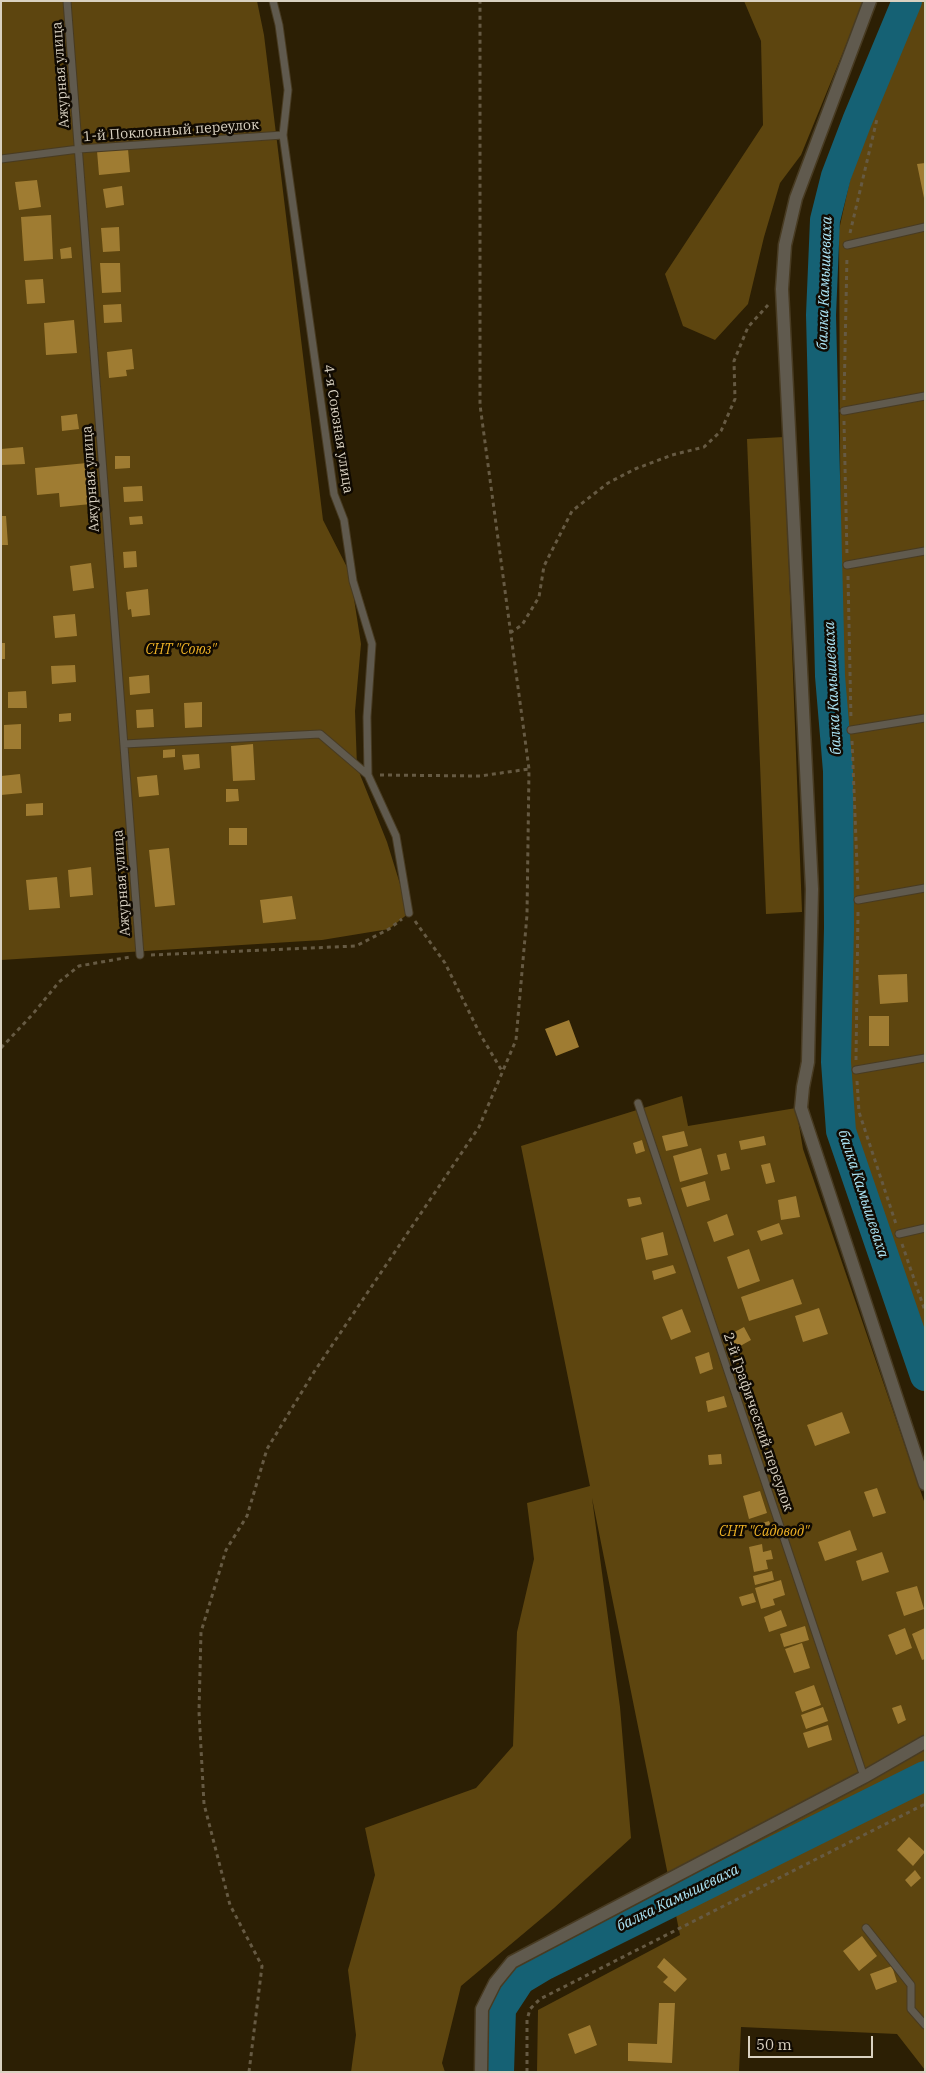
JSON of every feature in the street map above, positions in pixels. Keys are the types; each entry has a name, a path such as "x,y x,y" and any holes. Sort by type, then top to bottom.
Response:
{"street":[{"path":"870,1 796,198 785,245 782,289 812,889 808,1062 802,1087 801,1108 925,1484"},
{"path":"481,2072 482,2009 495,1983 512,1962 925,1742"}],"lane":[{"name":"Ажурная улица","path":"67,1 140,955"},
{"name":"4-я Союзная улица","path":"273,1 279,25 288,90 283,135 334,494 344,520 353,581 372,644 367,717 368,775 396,836 410,913"},
{"name":"1-й Поклонный переулок","path":"1,159 79,149 283,135"},
{"path":"847,245 925,227"},
{"path":"844,411 925,396"},
{"path":"847,565 925,551"},
{"path":"851,730 925,718"},
{"path":"124,744 320,734 368,775"},
{"path":"858,900 925,888"},
{"path":"856,1070 925,1058"},
{"name":"2-й Графический переулок","path":"638,1103 864,1776"},
{"path":"899,1234 925,1228"},
{"path":"866,1928 911,1985 909,1999 911,2009 925,2025"}],"path":[{"path":"249,2072 262,1966 230,1905 204,1804 199,1712 201,1632 226,1550 247,1516 266,1449 314,1372 479,1127 516,1040 527,915 529,769 480,405 480,1"},
{"path":"510,633 522,625 539,597 544,566 572,510 608,483 635,469 672,454 704,447 722,431 735,399 734,362 748,327 782,289"},
{"path":"368,775 480,776 529,769"},
{"path":"1,1048 32,1015 59,982 79,966 140,955 356,946 388,929 410,913 445,963 480,1034 503,1071"},
{"path":"528,2072 527,2020 530,2009 540,1999 925,1804"}],"green space":[{"name":"СНТ \"Союз\"","path":"1,1 257,1 264,35 323,520 350,573 361,644 355,711 357,767 387,842 409,913 389,929 322,940 1,960"},
{"path":"744,1 864,1 801,155 780,183 764,237 748,304 715,340 683,326 665,274 763,125 761,41"},
{"path":"921,1 925,1 925,1376 852,1129 843,1060 839,230 850,180 870,122"},
{"path":"784,437 802,912 766,914 747,439"},
{"name":"СНТ \"Садовод\"","path":"682,1096 688,1126 796,1108 803,1149 925,1504 925,2070 897,2034 741,2027 739,2072 537,2072 538,2010 680,1935 592,1498 620,1707 631,1838 554,1908 461,1986 442,2063 445,2072 351,2072 356,2035 348,1970 375,1875 365,1828 476,1788 513,1746 517,1632 534,1559 527,1503 590,1486 521,1146"}],"building":[{"path":"128,149 130,172 99,175 97,151"},
{"path":"925,163 925,198 924,198 917,164"},
{"path":"37,180 41,207 19,210 15,182"},
{"path":"122,186 124,205 106,208 103,189"},
{"path":"51,215 53,259 24,261 21,217"},
{"path":"119,227 120,251 103,252 101,228"},
{"path":"71,247 72,258 61,259 60,249"},
{"path":"100,263 120,263 121,292 102,293"},
{"path":"43,279 45,303 27,304 25,280"},
{"path":"121,304 122,322 104,323 103,305"},
{"path":"74,320 77,353 46,355 44,323"},
{"path":"132,349 134,369 126,370 127,376 109,378 107,352"},
{"path":"77,414 79,429 62,431 61,416"},
{"path":"23,447 25,464 1,465 1,449"},
{"path":"115,456 130,456 130,468 115,469"},
{"path":"87,463 91,504 60,507 59,493 37,495 35,468"},
{"path":"142,486 143,501 124,502 123,487"},
{"path":"1,516 6,516 8,545 1,545"},
{"path":"142,516 143,524 130,525 129,517"},
{"path":"136,551 137,567 124,568 123,552"},
{"path":"91,563 94,588 73,591 70,566"},
{"path":"148,589 150,615 132,617 131,609 128,610 126,592"},
{"path":"75,614 77,636 55,638 53,616"},
{"path":"1,643 5,643 5,659 1,659"},
{"path":"75,665 76,682 52,684 51,666"},
{"path":"149,675 150,693 130,695 129,677"},
{"path":"26,691 27,708 8,708 8,692"},
{"path":"202,702 202,727 185,728 184,703"},
{"path":"153,709 154,727 137,728 136,710"},
{"path":"71,713 71,721 59,722 59,714"},
{"path":"21,724 21,749 4,749 4,725"},
{"path":"253,744 255,780 233,781 231,746"},
{"path":"175,749 175,757 163,758 163,750"},
{"path":"199,754 200,768 184,770 182,755"},
{"path":"20,774 22,793 1,795 1,776"},
{"path":"157,775 159,795 139,797 137,777"},
{"path":"226,789 238,789 239,801 226,802"},
{"path":"43,803 43,815 26,816 26,804"},
{"path":"229,828 247,828 247,845 229,845"},
{"path":"169,848 175,905 155,907 149,850"},
{"path":"91,867 93,895 70,897 68,870"},
{"path":"57,877 60,908 29,910 26,880"},
{"path":"292,896 296,919 263,923 260,900"},
{"path":"907,974 908,1002 880,1004 878,975"},
{"path":"869,1016 889,1016 889,1046 869,1046"},
{"path":"569,1020 579,1047 556,1056 545,1029"},
{"path":"684,1131 688,1146 666,1151 662,1136"},
{"path":"764,1136 766,1145 741,1150 739,1141"},
{"path":"642,1140 645,1151 636,1154 633,1143"},
{"path":"701,1148 708,1174 680,1182 673,1156"},
{"path":"726,1153 730,1169 721,1171 717,1155"},
{"path":"770,1163 775,1182 766,1184 761,1165"},
{"path":"705,1181 710,1200 687,1207 681,1188"},
{"path":"796,1196 800,1217 781,1220 778,1200"},
{"path":"640,1197 642,1204 629,1207 627,1199"},
{"path":"727,1214 734,1235 714,1242 707,1222"},
{"path":"779,1223 783,1234 761,1241 757,1231"},
{"path":"663,1232 668,1255 646,1260 641,1238"},
{"path":"749,1249 760,1281 738,1289 727,1257"},
{"path":"673,1265 676,1273 654,1280 652,1271"},
{"path":"793,1279 802,1304 749,1321 741,1297"},
{"path":"819,1308 828,1334 803,1342 795,1316"},
{"path":"682,1309 691,1332 671,1340 662,1317"},
{"path":"744,1327 751,1340 733,1350 725,1337"},
{"path":"709,1352 713,1369 700,1374 695,1357"},
{"path":"724,1396 727,1407 708,1412 706,1401"},
{"path":"842,1412 850,1433 815,1446 807,1425"},
{"path":"721,1454 722,1464 709,1465 708,1455"},
{"path":"877,1488 886,1513 873,1517 864,1492"},
{"path":"760,1491 767,1513 749,1519 743,1496"},
{"path":"769,1521 772,1529 758,1533 756,1525"},
{"path":"850,1530 857,1550 825,1561 818,1542"},
{"path":"762,1544 763,1552 771,1550 773,1559 766,1560 768,1569 754,1572 749,1547"},
{"path":"882,1552 889,1572 862,1581 856,1561"},
{"path":"772,1571 774,1580 755,1585 753,1576"},
{"path":"781,1580 785,1595 773,1599 775,1605 761,1609 755,1588"},
{"path":"917,1586 924,1609 904,1616 896,1592"},
{"path":"753,1593 756,1602 742,1606 739,1597"},
{"path":"781,1610 787,1626 769,1632 764,1617"},
{"path":"805,1626 809,1640 784,1647 780,1634"},
{"path":"905,1628 912,1648 896,1655 888,1635"},
{"path":"925,1628 925,1659 922,1660 912,1634"},
{"path":"802,1643 810,1668 794,1673 785,1649"},
{"path":"814,1685 821,1705 802,1712 795,1692"},
{"path":"901,1705 906,1720 898,1724 892,1708"},
{"path":"823,1707 828,1721 806,1729 801,1715"},
{"path":"828,1725 832,1740 808,1748 803,1733"},
{"path":"909,1837 925,1852 913,1866 897,1850"},
{"path":"915,1870 921,1878 911,1887 905,1880"},
{"path":"862,1936 877,1956 859,1971 843,1951"},
{"path":"664,1958 687,1979 675,1992 663,1982 668,1977 657,1967"},
{"path":"892,1966 897,1982 876,1990 870,1974"},
{"path":"659,2003 675,2003 672,2063 628,2061 628,2043 657,2044"},
{"path":"590,2025 597,2045 575,2054 568,2034"}],"waterway":[{"name":"балка Камышеваха","path":"907,1 836,176 825,220 821,315 830,676 838,771 839,928 836,1062 841,1131 925,1376"},
{"name":"балка Камышеваха","path":"499,2072 501,2009 520,1980 545,1965 925,1776"}]}
